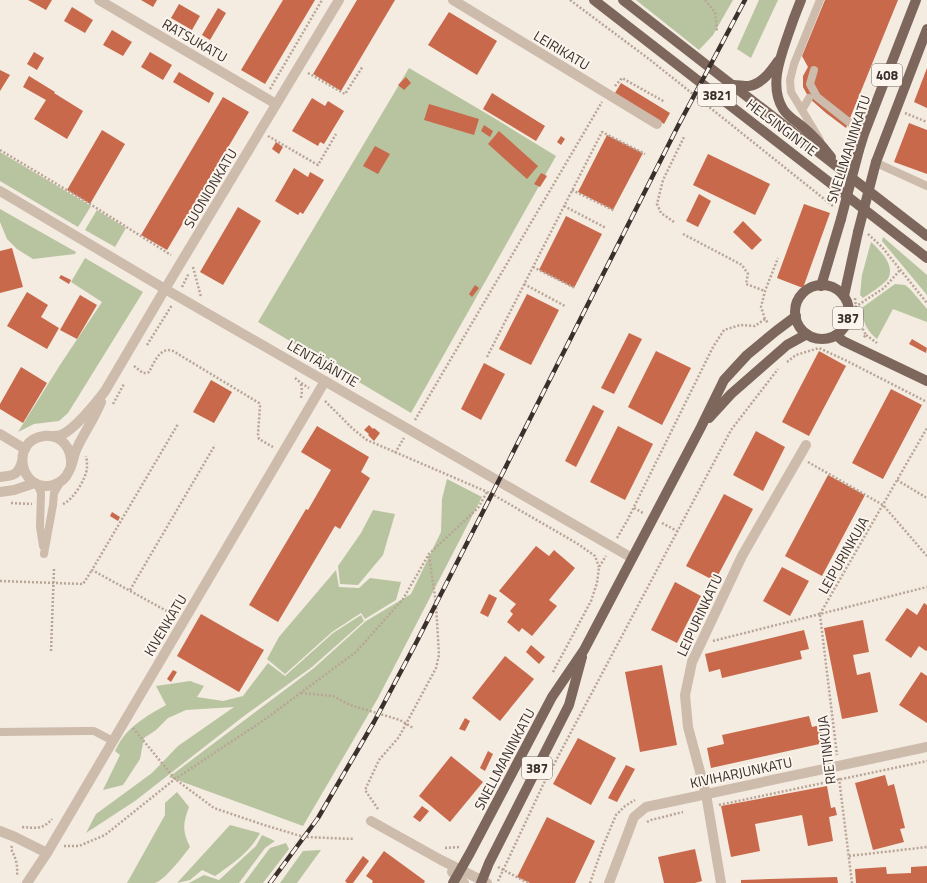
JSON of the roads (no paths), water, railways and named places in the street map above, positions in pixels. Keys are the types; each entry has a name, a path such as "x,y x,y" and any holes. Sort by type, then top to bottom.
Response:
{"main road":[{"name":"HELSINGINTIE","path":"594,0 927,258"},
{"name":"HELSINGINTIE","path":"623,0 927,236"},
{"path":"801,0 779,60 777,76 779,99 784,110 804,128 844,172"},
{"name":"SNELLMANINKATU","path":"821,286 864,134 916,0"},
{"name":"408","path":"844,296 861,231 876,162 927,29"},
{"path":"732,85 751,86 756,84 771,71 779,60"},
{"path":"807,334 798,323 796,307 799,299 805,292 813,287 821,286"},
{"name":"387","path":"807,334 814,338 829,338 843,330 848,322 848,304 844,296 838,290 830,286 821,286"},
{"name":"SNELLMANINKATU","path":"459,878 470,853 552,697 584,650 724,380 747,355 796,316"},
{"name":"SNELLMANINKATU","path":"700,427 731,394 787,345 807,334"},
{"name":"387","path":"836,335 843,341 927,381"},
{"name":"SNELLMANINKATU","path":"483,882 493,856 569,705 584,650"}],"street":[{"name":"RATSUKATU","path":"99,0 276,104"},
{"name":"SUONIONKATU","path":"51,436 61,435 72,427 95,405 105,391 339,0"},
{"name":"LEIRIKATU","path":"453,0 657,124"},
{"name":"LENTÄJÄNTIE","path":"0,191 166,289 632,558"},
{"name":"KIVENKATU","path":"27,883 49,850 325,381"},
{"name":"SUONIONKATU","path":"71,465 74,454 94,419 105,391"},
{"path":"0,434 25,449"},
{"path":"51,436 63,442 72,458 66,477 61,482 47,486 36,483 25,474 22,455 28,444 33,440 39,437 51,436"},
{"name":"LEIPURINKATU","path":"721,883 706,794 688,727 685,695 692,662 742,556 806,445"},
{"path":"0,477 17,472 20,469 22,462"},
{"path":"0,492 14,490 36,483"},
{"name":"KIVIHARJUNKATU","path":"609,883 634,817 646,807 927,747"},
{"path":"371,821 441,860 459,878 483,882"},
{"path":"0,831 49,850"}],"lane":[{"path":"820,0 794,64 790,80 791,92 825,150"},
{"path":"814,70 810,84 817,97 864,134"},
{"path":"802,110 809,98"},
{"path":"876,162 927,186"},
{"path":"36,483 40,493 40,527 44,554 54,494 61,482"},
{"path":"0,732 86,730 113,741"}],"railway":[{"path":"270,883 318,818 374,722 416,643 678,126 745,0"}]}
